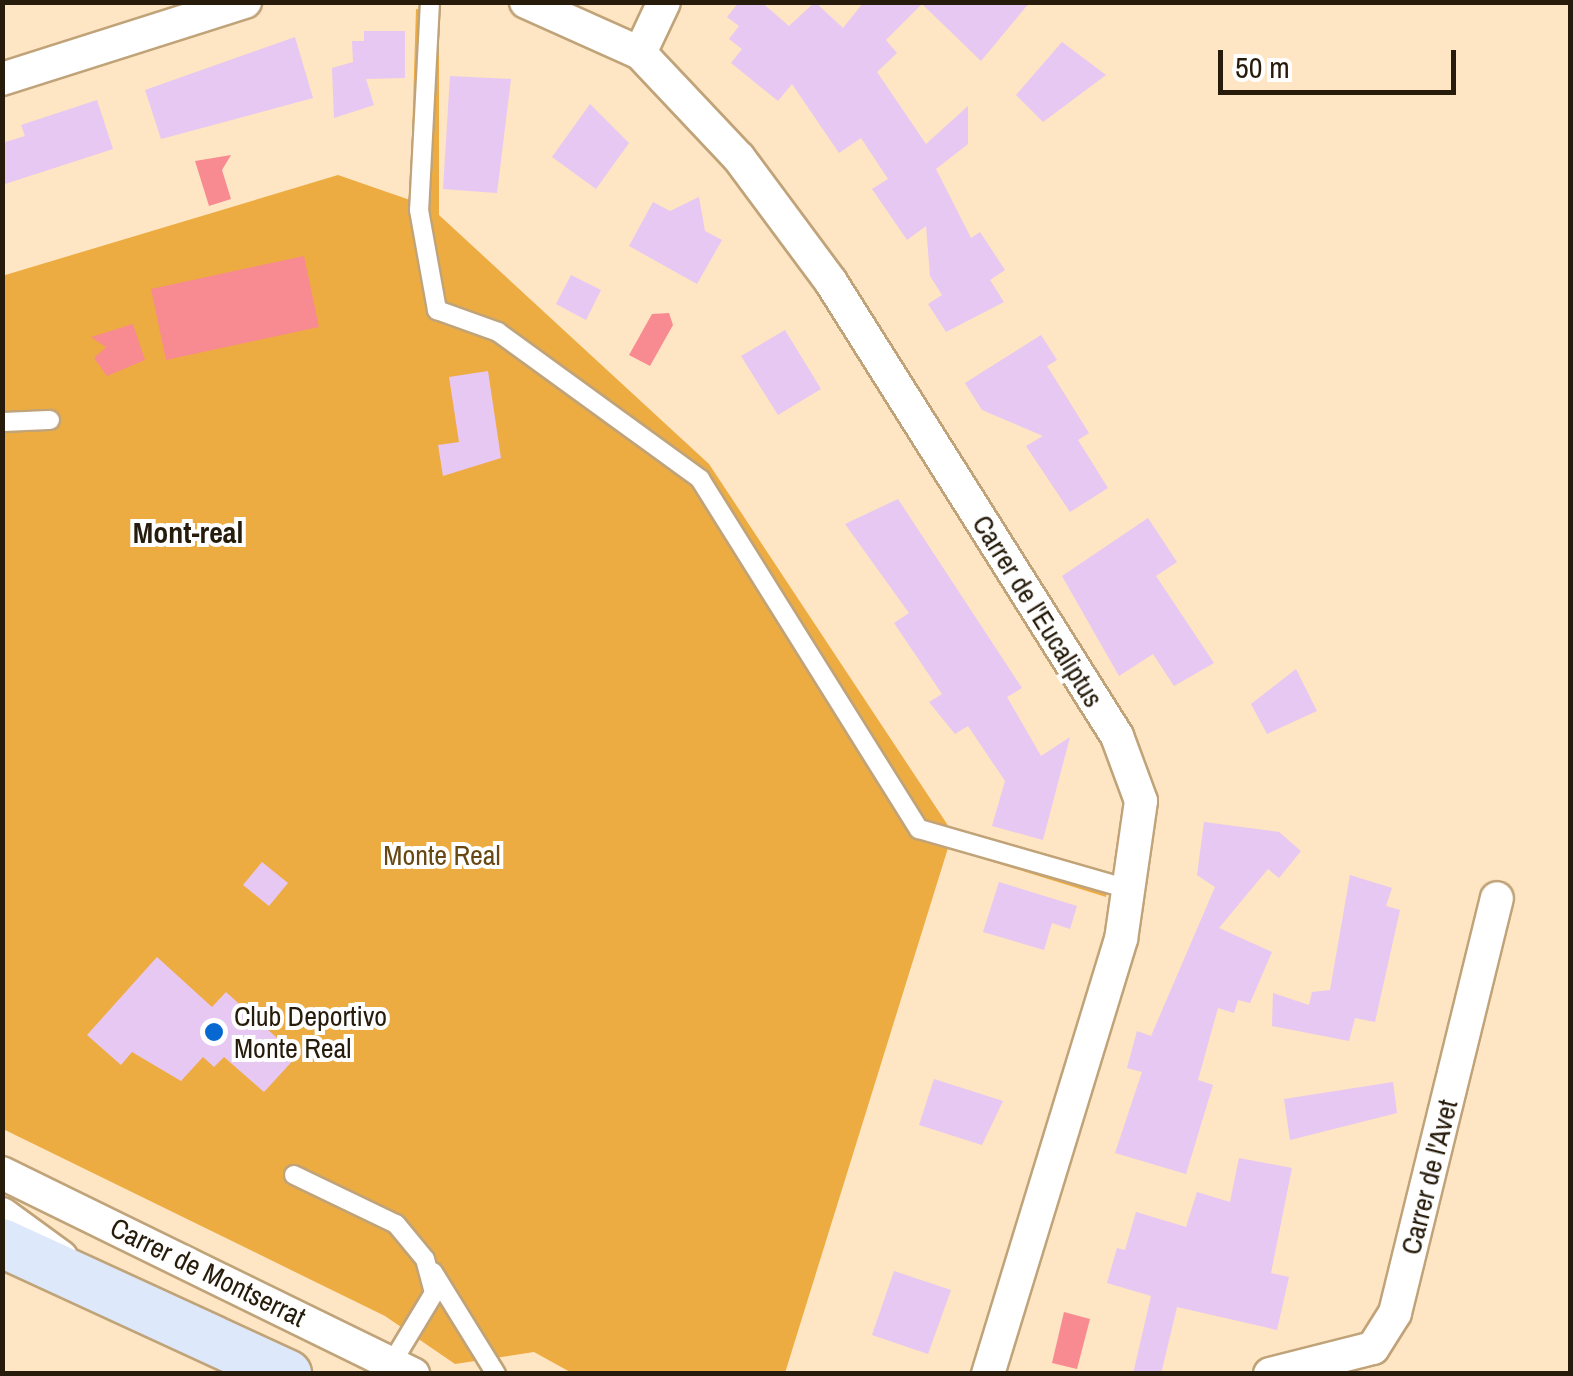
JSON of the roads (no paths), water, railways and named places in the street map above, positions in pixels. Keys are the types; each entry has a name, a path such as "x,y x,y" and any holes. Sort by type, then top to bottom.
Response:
{"main road":[{"path":"2,1243 80,1274 286,1374"}],"street":[{"path":"2,79 246,2"},
{"name":"Carrer de l'Eucaliptus","path":"526,2 640,53 739,158 831,282 1117,736 1141,801 1132,890 988,1374"},
{"path":"640,53 664,2"},
{"name":"Carrer de l'Avet","path":"1270,1374 1372,1348 1395,1314 1498,898"},
{"name":"Carrer de Montserrat","path":"2,1172 403,1367"},
{"path":"2,1214 80,1274"}],"lane":[{"path":"430,2 419,210 437,310 498,332 700,479 919,829 1132,890"},
{"path":"2,422 50,420"},
{"path":"294,1175 396,1224 425,1259 496,1374"},
{"path":"403,1367 434,1293 425,1259"}],"place":[{"name":"Club Deportivo Monte Real","path":"214,1032"}],"district":[{"name":"Mont-real","path":"188,532"}],"park label":[{"name":"Monte Real","path":"442,855"}]}
